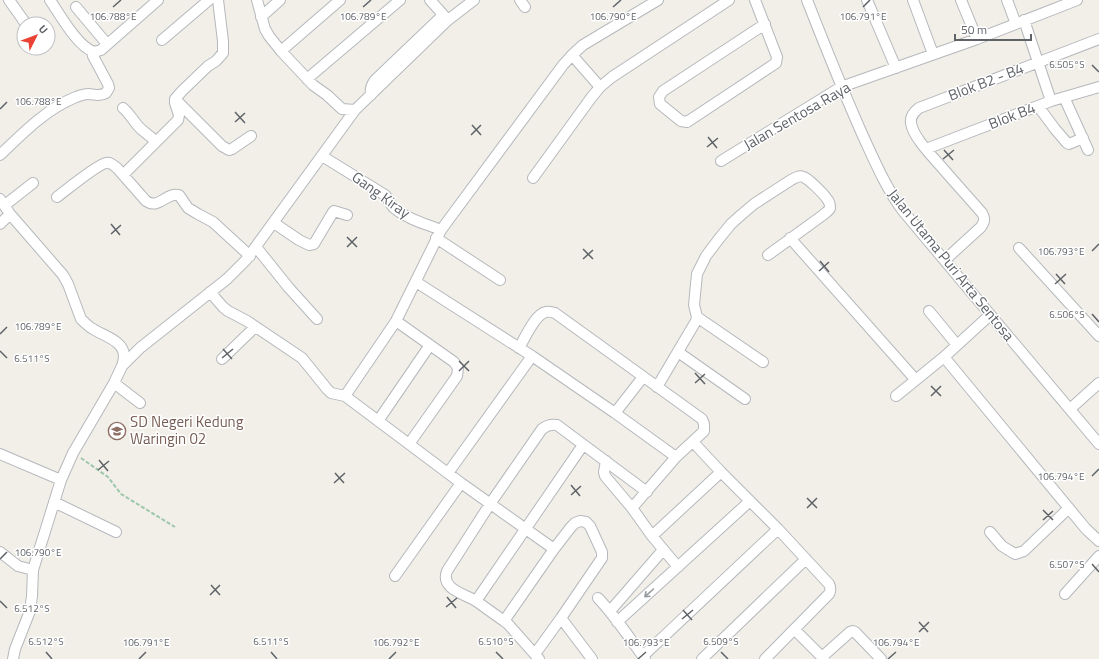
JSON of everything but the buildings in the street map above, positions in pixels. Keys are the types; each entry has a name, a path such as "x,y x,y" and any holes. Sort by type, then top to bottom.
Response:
{"street":[{"path":"10,0 21,16"},
{"path":"50,0 70,31 86,48 94,52 101,50 155,1"},
{"path":"162,40 208,0"},
{"path":"123,175 178,120 179,115 175,99 223,53 218,0"},
{"path":"257,0 265,29 281,51 313,85 327,95 342,109 355,110"},
{"path":"261,17 280,0"},
{"path":"281,51 340,0"},
{"path":"307,79 400,0"},
{"path":"430,0 445,18"},
{"path":"122,366 140,348 237,270 256,248 355,110 445,18 474,0"},
{"path":"345,396 396,321 439,234 563,65 583,46 658,0"},
{"path":"533,178 600,87 612,77 728,0"},
{"path":"755,0 765,24 777,57 776,63 687,122 681,121 660,104 659,97 663,91 765,24"},
{"name":"Jalan Utama Puri Arta Sentosa","path":"806,0 841,87 888,190 903,211 1099,444"},
{"path":"867,0 896,68"},
{"path":"913,0 933,54"},
{"path":"962,0 977,39"},
{"path":"1007,0 1020,22 1038,62 1051,101"},
{"name":"Jalan Sentosa Raya","path":"721,161 841,87 977,39 1020,22 1053,4 1077,0"},
{"path":"76,7 106,44"},
{"name":"Blok B2 - B4","path":"926,149 915,134 911,124 911,117 919,108 1099,39"},
{"path":"0,155 26,130 53,109 77,96 88,94 100,96 106,94 109,88 108,84 93,56 94,52"},
{"path":"572,55 600,87"},
{"name":"Blok B4","path":"926,149 1051,101 1099,87"},
{"path":"1064,97 1088,150"},
{"path":"175,99 226,149 232,149 251,136"},
{"path":"1038,106 1067,143 1069,144 1083,138"},
{"path":"123,108 140,128 149,134 156,142"},
{"path":"926,149 982,212 984,217 984,222 981,227 945,260"},
{"name":"Gang Kiray","path":"322,156 385,195 389,198 392,206 397,210 439,234 500,280"},
{"path":"57,197 96,167 105,163 112,164 146,201 154,204 172,195 179,195 188,208 213,222 250,256"},
{"path":"763,362 697,317 694,305 697,274 706,256 731,224 754,204 797,177 808,179 827,199 830,208 823,215 768,255"},
{"path":"0,224 3,204 33,183"},
{"path":"3,204 63,275 84,322 94,330 116,341 124,356 122,366 114,383 73,453 61,480 33,570 30,610 15,649 13,659"},
{"path":"274,223 299,240 312,245 332,212 334,211 347,215"},
{"path":"790,238 916,379"},
{"path":"256,248 317,320"},
{"path":"1019,248 1099,336"},
{"path":"416,282 532,356 676,457"},
{"path":"210,292 228,311 255,326 302,358 332,393 345,396 461,483 554,549"},
{"path":"519,348 537,317 550,311 555,313 702,419 704,431 676,457 632,508"},
{"path":"929,311 957,345"},
{"path":"896,396 944,357 990,315"},
{"path":"657,387 697,317"},
{"path":"396,321 454,362 458,368 457,376 409,444"},
{"path":"222,359 255,326"},
{"path":"378,421 430,345"},
{"path":"678,352 745,399"},
{"path":"448,473 532,356"},
{"path":"944,357 1086,529 1099,540"},
{"path":"615,413 643,377"},
{"path":"114,383 140,403"},
{"path":"1070,409 1099,383"},
{"path":"504,621 554,549 570,527 575,523 580,521 586,522 590,526 602,552 602,558 537,656 508,624 476,602 450,587 447,582 447,571 490,504 542,429 546,426 557,426 647,492"},
{"path":"693,442 778,529 829,584 830,587 831,591 829,594 765,659"},
{"path":"476,602 583,445"},
{"path":"0,454 61,480"},
{"path":"606,461 604,472 605,476 678,567"},
{"path":"652,536 721,472"},
{"path":"395,576 461,483"},
{"path":"617,622 750,501"},
{"path":"54,502 116,532"},
{"path":"990,532 1002,546 1016,554 1024,551 1069,508"},
{"path":"598,598 610,611 644,658 778,529"},
{"path":"610,611 663,550"},
{"path":"0,552 18,566 33,570"},
{"path":"1065,594 1099,556"},
{"path":"702,659 806,559"},
{"path":"561,618 592,659"},
{"path":"795,630 823,658 850,632 853,631 881,659"}],"path":[{"path":"73,453 108,477 121,494 175,527"}],"place":[{"name":"SD Negeri Kedung Waringin 02","path":"117,431"}]}
